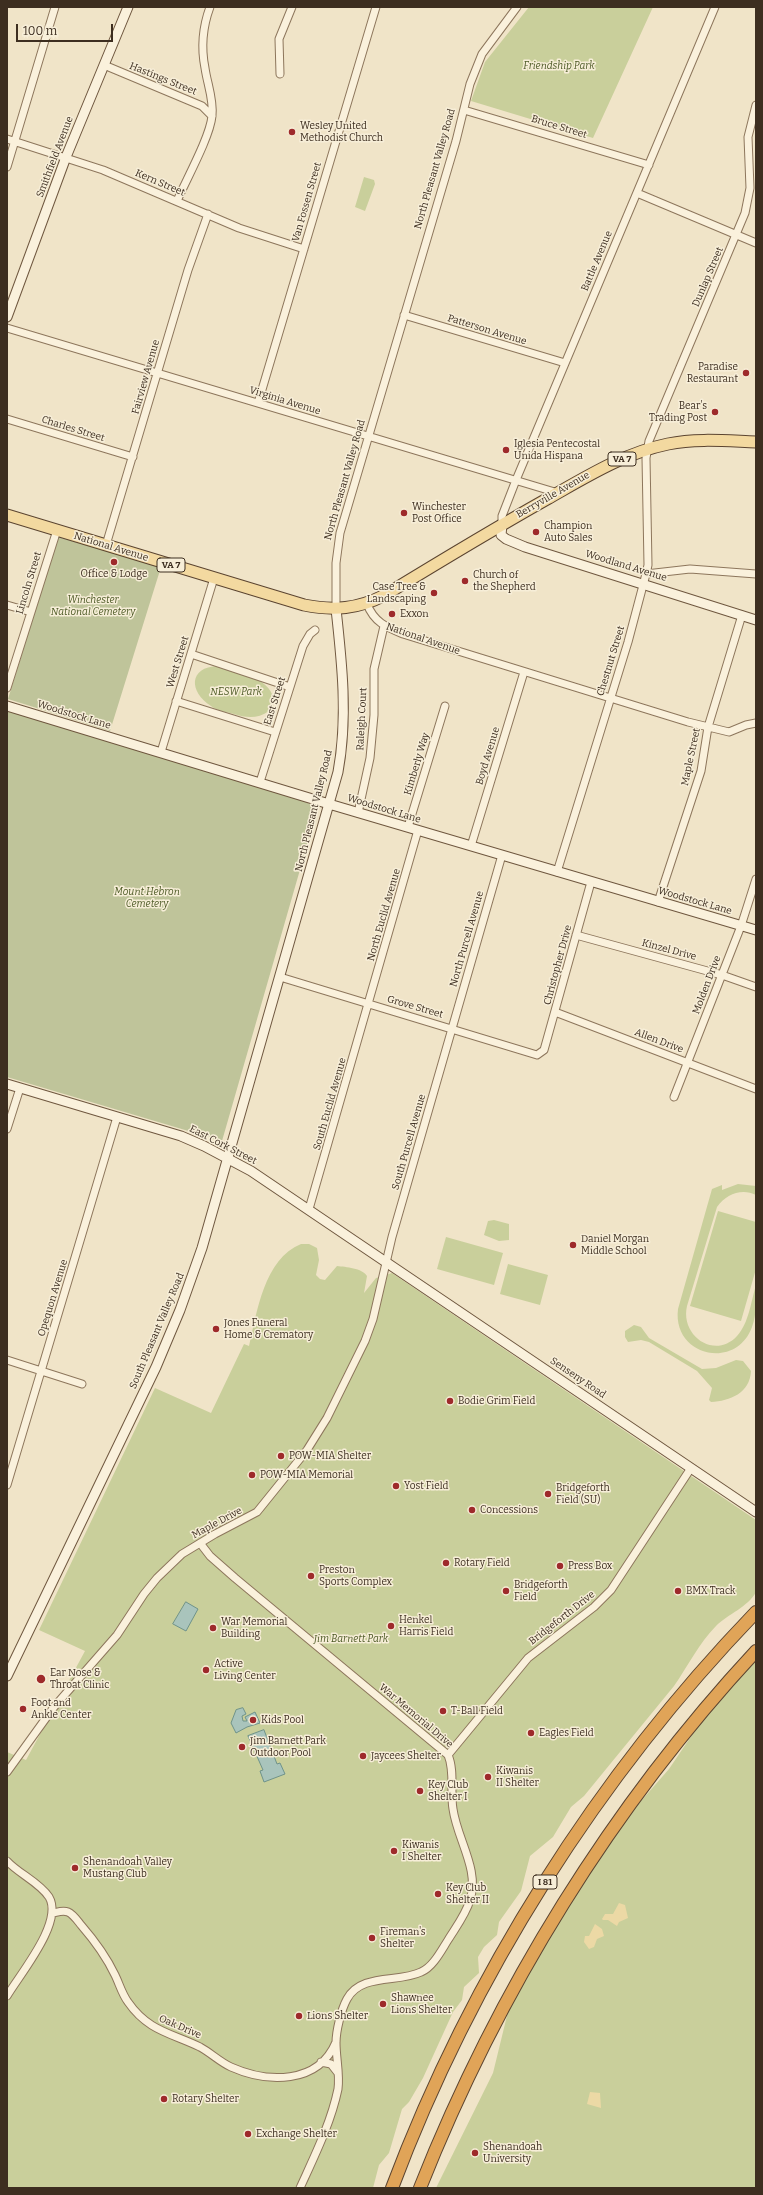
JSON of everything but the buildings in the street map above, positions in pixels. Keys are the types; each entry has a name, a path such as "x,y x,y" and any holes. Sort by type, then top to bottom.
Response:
{"highway":[{"name":"I 81","path":"392,2188 418,2122 462,2026 546,1879 591,1813 645,1739 724,1646 756,1612"},
{"name":"I 81","path":"420,2188 434,2152 504,2007 592,1857 642,1787 688,1728 756,1651"},
{"path":"423,2188 434,2152"}],"main road":[{"name":"Smithfield Avenue","path":"7,317 66,157 128,7"},
{"name":"Berryville Avenue","path":"367,604 385,595 603,467 647,449 669,444 700,440 756,442"},
{"name":"National Avenue","path":"7,515 304,605 336,609 367,604"},
{"name":"Woodland Avenue","path":"502,525 501,535 506,539 645,578 742,616 756,620"},
{"name":"North Pleasant Valley Road","path":"280,977 340,760 344,716 336,609"},
{"name":"Woodstock Lane","path":"7,706 329,804 756,930"},
{"name":"South Pleasant Valley Road","path":"7,1676 170,1334 202,1248 280,977"},
{"name":"East Cork Street","path":"7,1084 193,1141 251,1171 387,1262"},
{"name":"Senseny Road","path":"387,1262 691,1468 755,1509"}],"street":[{"path":"7,167 56,7"},
{"path":"177,201 212,116 212,106 203,56 205,25 210,7"},
{"path":"280,74 279,39 292,7"},
{"name":"Van Fossen Street","path":"258,403 376,7"},
{"name":"North Pleasant Valley Road","path":"336,609 336,563 340,533 464,110 470,84 482,54 517,7"},
{"name":"Battle Avenue","path":"502,525 502,516 516,480 715,7"},
{"name":"Hastings Street","path":"104,65 202,106 212,116"},
{"name":"Dunlap Street","path":"647,449 737,234 749,197 750,177 748,137 756,105"},
{"name":"Bruce Street","path":"464,110 649,165"},
{"name":"Kern Street","path":"7,139 66,157 177,201 262,237 304,249"},
{"path":"637,192 756,243"},
{"name":"Fairview Avenue","path":"106,545 188,270 208,214"},
{"name":"Patterson Avenue","path":"404,315 565,364"},
{"name":"Virginia Avenue","path":"7,328 558,493"},
{"name":"Charles Street","path":"7,419 133,457"},
{"name":"Chestnut Street","path":"557,872 610,698 648,565 647,449"},
{"name":"Lincoln Street","path":"7,688 57,530"},
{"path":"645,578 690,570 756,574"},
{"name":"West Street","path":"161,752 214,578"},
{"name":"National Avenue","path":"367,604 371,614 384,626 524,672 708,728 729,732 746,725 756,723"},
{"path":"7,605 31,612"},
{"name":"Maple Street","path":"658,902 701,771 708,728 742,616"},
{"name":"Raleigh Court","path":"358,812 370,758 374,715 374,669 384,626"},
{"name":"East Street","path":"260,782 305,641 315,630"},
{"path":"191,654 290,687"},
{"name":"Boyd Avenue","path":"471,846 524,672"},
{"path":"176,701 275,732"},
{"name":"Kimberly Way","path":"408,827 445,706"},
{"name":"North Euclid Avenue","path":"369,1004 418,830"},
{"name":"North Purcell Avenue","path":"452,1029 502,855"},
{"name":"Molden Drive","path":"674,1097 741,926 756,879"},
{"name":"Christopher Drive","path":"543,1052 591,882"},
{"name":"Kinzel Drive","path":"576,935 722,975 756,987"},
{"name":"Grove Street","path":"280,977 533,1054 543,1052"},
{"name":"South Euclid Avenue","path":"309,1209 369,1004"},
{"name":"Allen Drive","path":"555,1012 756,1089"},
{"name":"South Purcell Avenue","path":"387,1262 452,1029"},
{"path":"7,1129 20,1088"},
{"name":"Opequon Avenue","path":"7,1485 117,1117"},
{"name":"Maple Drive","path":"7,1772 19,1753 54,1707 117,1635 151,1584 172,1562 200,1543 257,1512 314,1439 328,1418 366,1340 374,1317 387,1262"},
{"path":"7,1360 82,1384"},
{"name":"Bridgeforth Drive","path":"448,1755 528,1658 594,1607 611,1590 691,1468"},
{"name":"War Memorial Drive","path":"200,1543 210,1556 235,1578 448,1755 451,1766 452,1799 455,1820 471,1874 473,1886 470,1900 443,1948 424,1971 409,1977 370,1983 352,1992 345,2003 336,2042 338,2089 300,2188"},
{"path":"7,1861 45,1893 51,1902 53,1913 46,1935 7,1996"},
{"name":"Oak Drive","path":"53,1913 66,1911 71,1914 91,1937 107,1961 127,2001 144,2020 159,2031 201,2048 231,2066 264,2078 291,2077 310,2069 321,2062 329,2054 336,2042"},
{"path":"321,2062 331,2064 338,2073"}],"green space":[{"name":"Friendship Park","path":"529,7 653,7 593,138 471,101 485,62"},
{"path":"364,177 374,180 375,184 365,211 355,207"},
{"name":"Winchester National Cemetery","path":"58,537 161,567 110,731 8,699"},
{"name":"NESW Park","path":"218,666 251,676 266,685 271,691 274,699 269,711 256,717 243,716 216,709 204,700 196,687 195,681 197,675 208,667"},
{"name":"Mount Hebron Cemetery","path":"7,709 300,798 314,807 316,814 222,1141 7,1077"},
{"path":"738,1184 756,1186 756,1195 740,1192 725,1199 717,1207 687,1306 686,1317 689,1327 694,1335 701,1341 710,1345 719,1346 728,1343 737,1336 744,1325 756,1285 755,1317 752,1327 744,1341 733,1349 720,1353 707,1352 695,1347 685,1338 679,1325 678,1309 712,1189 722,1185 722,1190"},
{"path":"718,1211 756,1222 756,1269 741,1321 690,1306"},
{"path":"494,1220 509,1224 509,1240 499,1241 484,1235 488,1221"},
{"path":"446,1237 503,1253 494,1285 437,1269"},
{"name":"Jim Barnett Park","path":"301,1244 309,1244 317,1248 319,1260 316,1275 320,1279 325,1280 337,1266 349,1267 365,1273 367,1276 364,1293 376,1278 392,1273 756,1520 756,1592 748,1602 716,1626 710,1633 699,1647 674,1686 584,1796 571,1807 553,1837 530,1856 521,1891 499,1922 497,1935 484,1947 478,1957 479,1973 464,1987 462,2000 453,2012 423,2078 409,2102 402,2109 389,2153 379,2165 373,2188 7,2188 7,1752 26,1760 85,1651 39,1630 155,1388 211,1413 244,1344 249,1346 259,1303 270,1274 278,1261 288,1251"},
{"path":"508,1264 548,1275 540,1305 500,1294"},
{"path":"634,1325 641,1327 649,1338 702,1369 716,1368 736,1360 743,1361 751,1371 750,1379 743,1390 732,1398 711,1402 709,1400 712,1388 697,1371 649,1342 641,1340 628,1342 625,1337 625,1331"},
{"path":"756,1653 756,2188 436,2188 493,2073 513,1991 592,1857 669,1769 730,1679"}],"sand":[{"path":"619,1903 625,1905 628,1918 619,1922 617,1926 608,1920 602,1919 605,1914 613,1914"},
{"path":"595,1924 602,1929 604,1936 597,1939 594,1947 589,1949 584,1942 585,1936 589,1936"},
{"path":"590,2092 600,2093 601,2108 587,2104"}],"water":[{"path":"186,1602 198,1609 186,1631 173,1624"},
{"name":"Kids Pool","path":"243,1708 246,1714 242,1716 243,1721 247,1721 245,1717 255,1712 260,1723 247,1727 236,1733 231,1723 236,1710"},
{"path":"264,1730 277,1764 280,1763 285,1774 264,1782 260,1771 263,1770 248,1736"}],"place":[{"name":"Wesley United Methodist Church","path":"292,132"},
{"name":"Paradise Restaurant","path":"746,373"},
{"name":"Bear's Trading Post","path":"715,412"},
{"name":"Iglesia Pentecostal Unida Hispana","path":"506,450"},
{"name":"Winchester Post Office","path":"404,513"},
{"name":"Champion Auto Sales","path":"536,532"},
{"name":"Office & Lodge","path":"114,562"},
{"name":"Church of the Shepherd","path":"465,581"},
{"name":"Case Tree & Landscaping","path":"434,593"},
{"name":"Exxon","path":"392,614"},
{"name":"Daniel Morgan Middle School","path":"573,1245"},
{"name":"Jones Funeral Home & Crematory","path":"216,1329"},
{"name":"Bodie Grim Field","path":"450,1401"},
{"name":"POW-MIA Shelter","path":"281,1456"},
{"name":"POW-MIA Memorial","path":"252,1475"},
{"name":"Yost Field","path":"396,1486"},
{"name":"Bridgeforth Field (SU)","path":"548,1494"},
{"name":"Concessions","path":"472,1510"},
{"name":"Rotary Field","path":"446,1563"},
{"name":"Press Box","path":"560,1566"},
{"name":"Preston Sports Complex","path":"311,1576"},
{"name":"Bridgeforth Field","path":"506,1591"},
{"name":"BMX Track","path":"678,1591"},
{"name":"Henkel Harris Field","path":"391,1626"},
{"name":"War Memorial Building","path":"213,1628"},
{"name":"Active Living Center","path":"206,1670"},
{"name":"Ear Nose & Throat Clinic","path":"41,1679"},
{"name":"Foot and Ankle Center","path":"23,1709"},
{"name":"T-Ball Field","path":"443,1711"},
{"name":"Kids Pool","path":"253,1720"},
{"name":"Eagles Field","path":"531,1733"},
{"name":"Jim Barnett Park Outdoor Pool","path":"242,1747"},
{"name":"Jaycees Shelter","path":"363,1756"},
{"name":"Kiwanis II Shelter","path":"488,1777"},
{"name":"Key Club Shelter I","path":"420,1791"},
{"name":"Kiwanis I Shelter","path":"394,1851"},
{"name":"Shenandoah Valley Mustang Club","path":"75,1868"},
{"name":"Key Club Shelter II","path":"438,1894"},
{"name":"Fireman's Shelter","path":"372,1938"},
{"name":"Shawnee Lions Shelter","path":"383,2004"},
{"name":"Lions Shelter","path":"299,2016"},
{"name":"Rotary Shelter","path":"164,2099"},
{"name":"Exchange Shelter","path":"248,2134"},
{"name":"Shenandoah University","path":"475,2153"}]}
